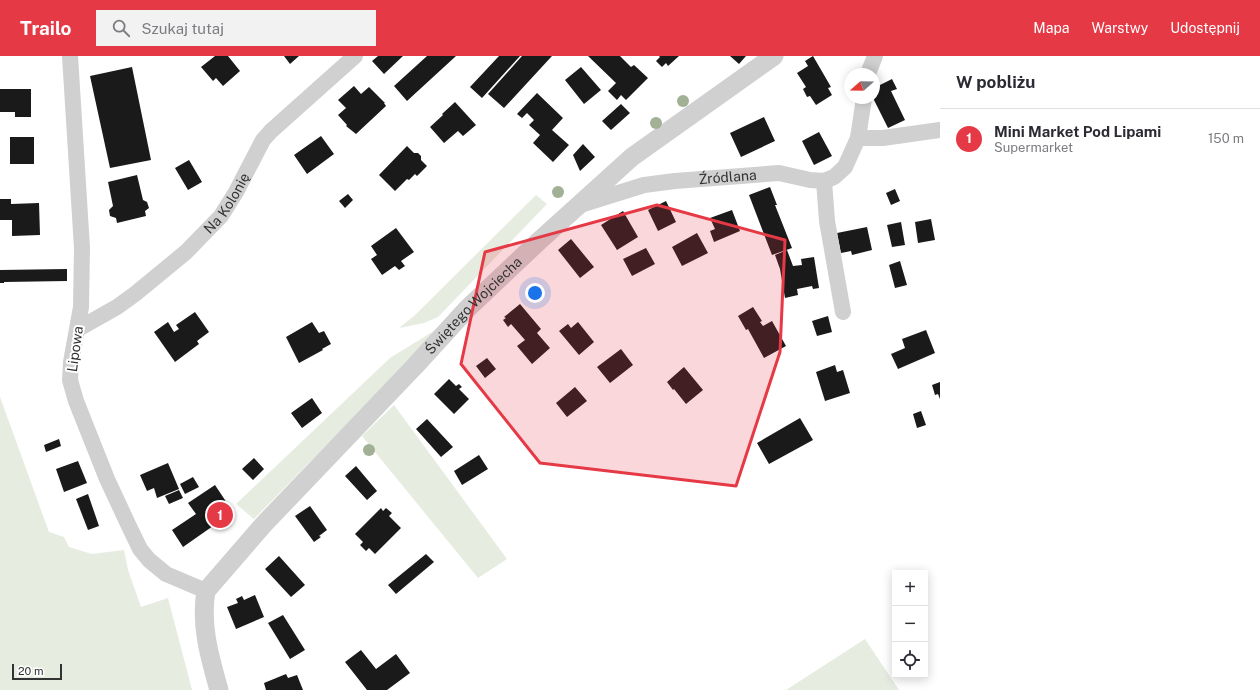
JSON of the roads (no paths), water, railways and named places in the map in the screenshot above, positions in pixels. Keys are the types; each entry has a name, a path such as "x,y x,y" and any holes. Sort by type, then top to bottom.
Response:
{"street":[{"name":"Lipowa","path":"70,56 82,248 81,307 71,362 70,380 76,401 127,522 140,549 149,560 166,574 206,591"},
{"name":"Na Kolonię","path":"78,329 117,307 186,252 221,216 236,192 263,140 271,130 355,56"},
{"name":"Świętego Wojciecha","path":"206,591 264,524 415,366 467,309 577,206 632,157 774,56"},
{"path":"870,68 875,56"},
{"path":"843,312 827,221 824,181 834,177 844,167 858,138 863,104"},
{"path":"858,138 882,138 940,130"},
{"name":"Źródlana","path":"577,206 644,185 675,181 779,173 810,180 824,181"},
{"path":"206,591 204,601 206,633 209,654 219,690"}],"place":[{"name":"Mini Market Pod Lipami","path":"220,515"}]}
